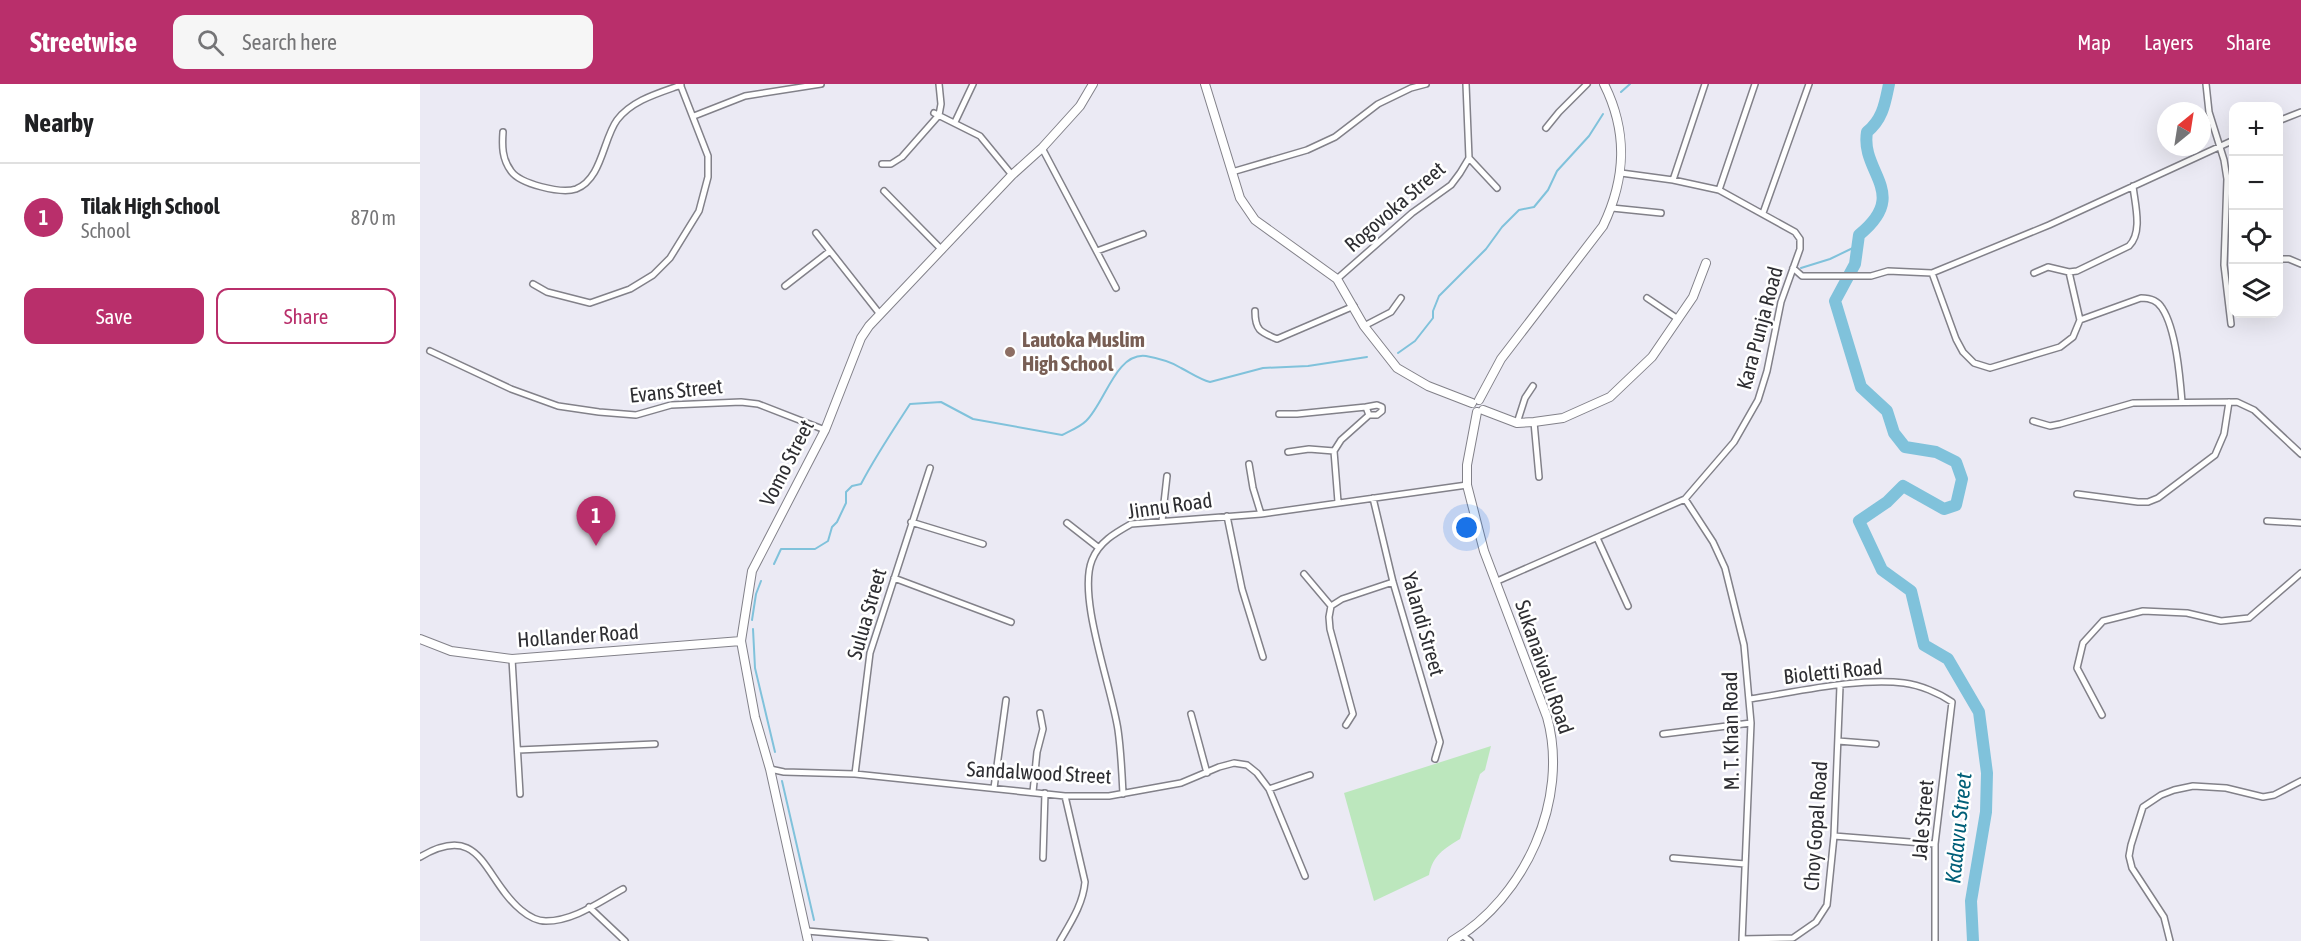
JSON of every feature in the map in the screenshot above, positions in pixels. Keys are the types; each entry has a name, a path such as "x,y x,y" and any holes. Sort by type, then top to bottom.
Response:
{"main road":[{"name":"Vomo Street","path":"808,941 770,769 755,717 741,640 752,571 825,430 861,338 879,314 1012,175 1042,148 1080,106 1093,84"},
{"path":"1205,84 1240,198 1255,220 1337,279 1364,326 1397,368 1428,386 1476,402"},
{"path":"1604,84 1612,101 1623,153 1621,173 1612,207 1603,226 1501,359 1472,409 1517,423 1534,422 1563,418 1610,397 1652,357 1693,297 1706,263"},
{"name":"Sukanaivalu Road","path":"1452,941 1498,903 1519,875 1549,807 1553,780 1554,756 1550,727 1484,551 1467,485 1467,465 1480,411"},
{"name":"Hollander Road","path":"420,639 451,651 512,659 741,640"}],"street":[{"path":"503,132 502,152 512,173 539,186 555,190 576,189 595,171 606,141 618,119 639,100 680,84 708,156 708,177 699,211 679,246 662,267 630,289 591,303 547,292 533,284"},
{"path":"694,116 745,96 821,84"},
{"path":"882,164 891,164 902,157 936,114 941,104 939,84"},
{"path":"955,122 973,84"},
{"path":"1232,172 1308,150 1335,136 1378,104 1411,88 1426,84"},
{"name":"Rogovoka Street","path":"1337,279 1412,213 1450,185 1469,158 1466,84"},
{"path":"1546,128 1587,84"},
{"path":"1673,180 1705,84"},
{"path":"1719,190 1755,84"},
{"path":"1763,213 1809,84"},
{"path":"2206,84 2209,112 2224,160 2227,179 2224,265 2231,324"},
{"path":"2283,119 2301,112"},
{"path":"936,114 980,136 1012,175"},
{"path":"1793,268 1802,276 1871,276 1888,271 1932,273 2049,225 2229,142"},
{"path":"1042,148 1116,288"},
{"path":"1469,158 1497,188"},
{"name":"Kara Punja Road","path":"1496,582 1685,499 1734,442 1758,400 1767,371 1781,302 1800,249 1800,239 1795,232 1719,190 1673,180 1621,173"},
{"path":"2034,273 2048,267 2069,272 2077,271 2129,246 2137,231 2133,186"},
{"path":"884,191 942,250"},
{"path":"1612,207 1661,213"},
{"path":"816,232 879,314"},
{"path":"1097,251 1143,234"},
{"path":"785,286 830,251"},
{"path":"2283,259 2301,264"},
{"path":"1932,273 1956,339 1968,358 1982,367 1990,368 2060,347 2073,337 2080,320 2069,272"},
{"path":"1364,326 1391,312 1401,298"},
{"path":"1647,298 1678,319"},
{"path":"2080,320 2141,298 2158,303 2164,310 2178,359 2182,402"},
{"path":"1255,311 1255,324 1263,333 1277,339 1310,327 1354,306"},
{"name":"Evans Street","path":"430,351 511,389 558,406 636,415 671,405 741,402 758,404 825,430"},
{"path":"1517,423 1522,404 1533,386"},
{"path":"2077,494 2138,502 2148,502 2158,498 2215,455 2224,434 2229,402"},
{"path":"2033,421 2050,426 2127,404 2229,402 2245,404 2301,454"},
{"path":"1279,414 1377,405 1382,407 1382,411 1377,415 1369,415 1341,440 1334,451 1338,502"},
{"path":"1366,407 1369,415"},
{"path":"1534,422 1539,477"},
{"path":"1288,452 1310,449 1334,451"},
{"path":"1249,464 1261,514"},
{"name":"Sulua Street","path":"855,774 870,653 930,468"},
{"path":"1162,521 1167,476"},
{"name":"Jinnu Road","path":"1123,794 1118,730 1087,592 1092,561 1099,548 1112,534 1131,524 1261,514 1467,485"},
{"name":"Yalandi Street","path":"1373,498 1393,582 1440,742 1435,759"},
{"name":"M. T. Khan Road","path":"1685,499 1713,542 1725,568 1744,645 1751,723 1742,940"},
{"path":"1227,516 1242,589 1263,657"},
{"path":"2266,521 2301,524"},
{"path":"911,522 983,544"},
{"path":"1067,523 1099,548"},
{"path":"1597,538 1628,606"},
{"path":"2102,715 2077,668 2083,643 2103,621 2143,611 2187,613 2221,621 2249,618 2301,573"},
{"path":"1304,574 1332,606"},
{"path":"894,578 1011,622"},
{"path":"1346,725 1353,714 1330,629 1329,617 1332,606 1342,599 1393,582"},
{"path":"512,659 520,794"},
{"name":"Bioletti Road","path":"1750,699 1870,682 1906,683 1941,695 1952,702"},
{"name":"Choy Gopal Road","path":"1742,940 1793,938 1816,922 1827,905 1834,836 1840,686"},
{"path":"994,788 1006,700"},
{"name":"Jale Street","path":"1935,941 1935,844 1952,702"},
{"path":"1033,792 1037,753 1043,729 1040,713"},
{"path":"1191,714 1207,773"},
{"path":"1663,734 1751,723"},
{"path":"1838,741 1876,744"},
{"path":"518,750 655,744"},
{"name":"Sandalwood Street","path":"770,769 784,772 855,774 1065,796 1123,794 1181,783 1234,763 1247,765 1257,772 1269,789 1305,876"},
{"path":"1269,789 1310,775"},
{"path":"2170,941 2164,917 2132,868 2129,856 2143,807 2161,795 2193,786 2226,788 2263,797 2274,795 2301,781"},
{"path":"1043,858 1046,793"},
{"path":"1060,941 1080,906 1084,894 1084,882 1065,796"},
{"path":"1834,836 1935,844"},
{"path":"420,858 447,845 467,847 478,855 509,900 524,913 544,921 574,915 623,889"},
{"path":"1673,858 1745,864"},
{"path":"589,907 625,941"},
{"path":"807,931 925,941"},
{"path":"1462,935 1470,941"}],"green space":[{"path":"1491,746 1485,770 1480,774 1460,839 1436,857 1429,875 1374,901 1344,793"}],"waterway":[{"path":"1621,92 1630,84"},
{"name":"Kadavu Street","path":"1889,84 1880,116 1867,132 1870,159 1883,195 1881,207 1874,220 1859,235 1855,264 1835,301 1861,387 1887,411 1894,433 1905,447 1936,452 1956,462 1962,479 1956,505 1944,509 1903,486 1887,502 1859,521 1882,570 1911,591 1924,645 1948,659 1979,712 1987,773 1986,812 1971,901 1973,941"},
{"path":"1398,353 1415,341 1433,318 1433,311 1439,296 1486,249 1502,227 1519,210 1534,207 1548,190 1557,171 1589,136 1603,114"},
{"path":"1801,268 1830,259 1857,246"},
{"path":"774,564 781,549 815,549 828,541 832,527 846,503 846,492 852,486 861,484 910,404 941,402 973,419 1062,435 1086,421 1119,370 1136,357 1146,356 1164,360 1210,382 1263,368 1308,366 1367,357"},
{"path":"752,620 756,594 761,581"},
{"path":"753,629 755,668 775,752"},
{"path":"782,781 814,920"}],"place":[{"name":"Lautoka Muslim High School","path":"1010,352"},
{"name":"Tilak High School","path":"596,546"}]}
